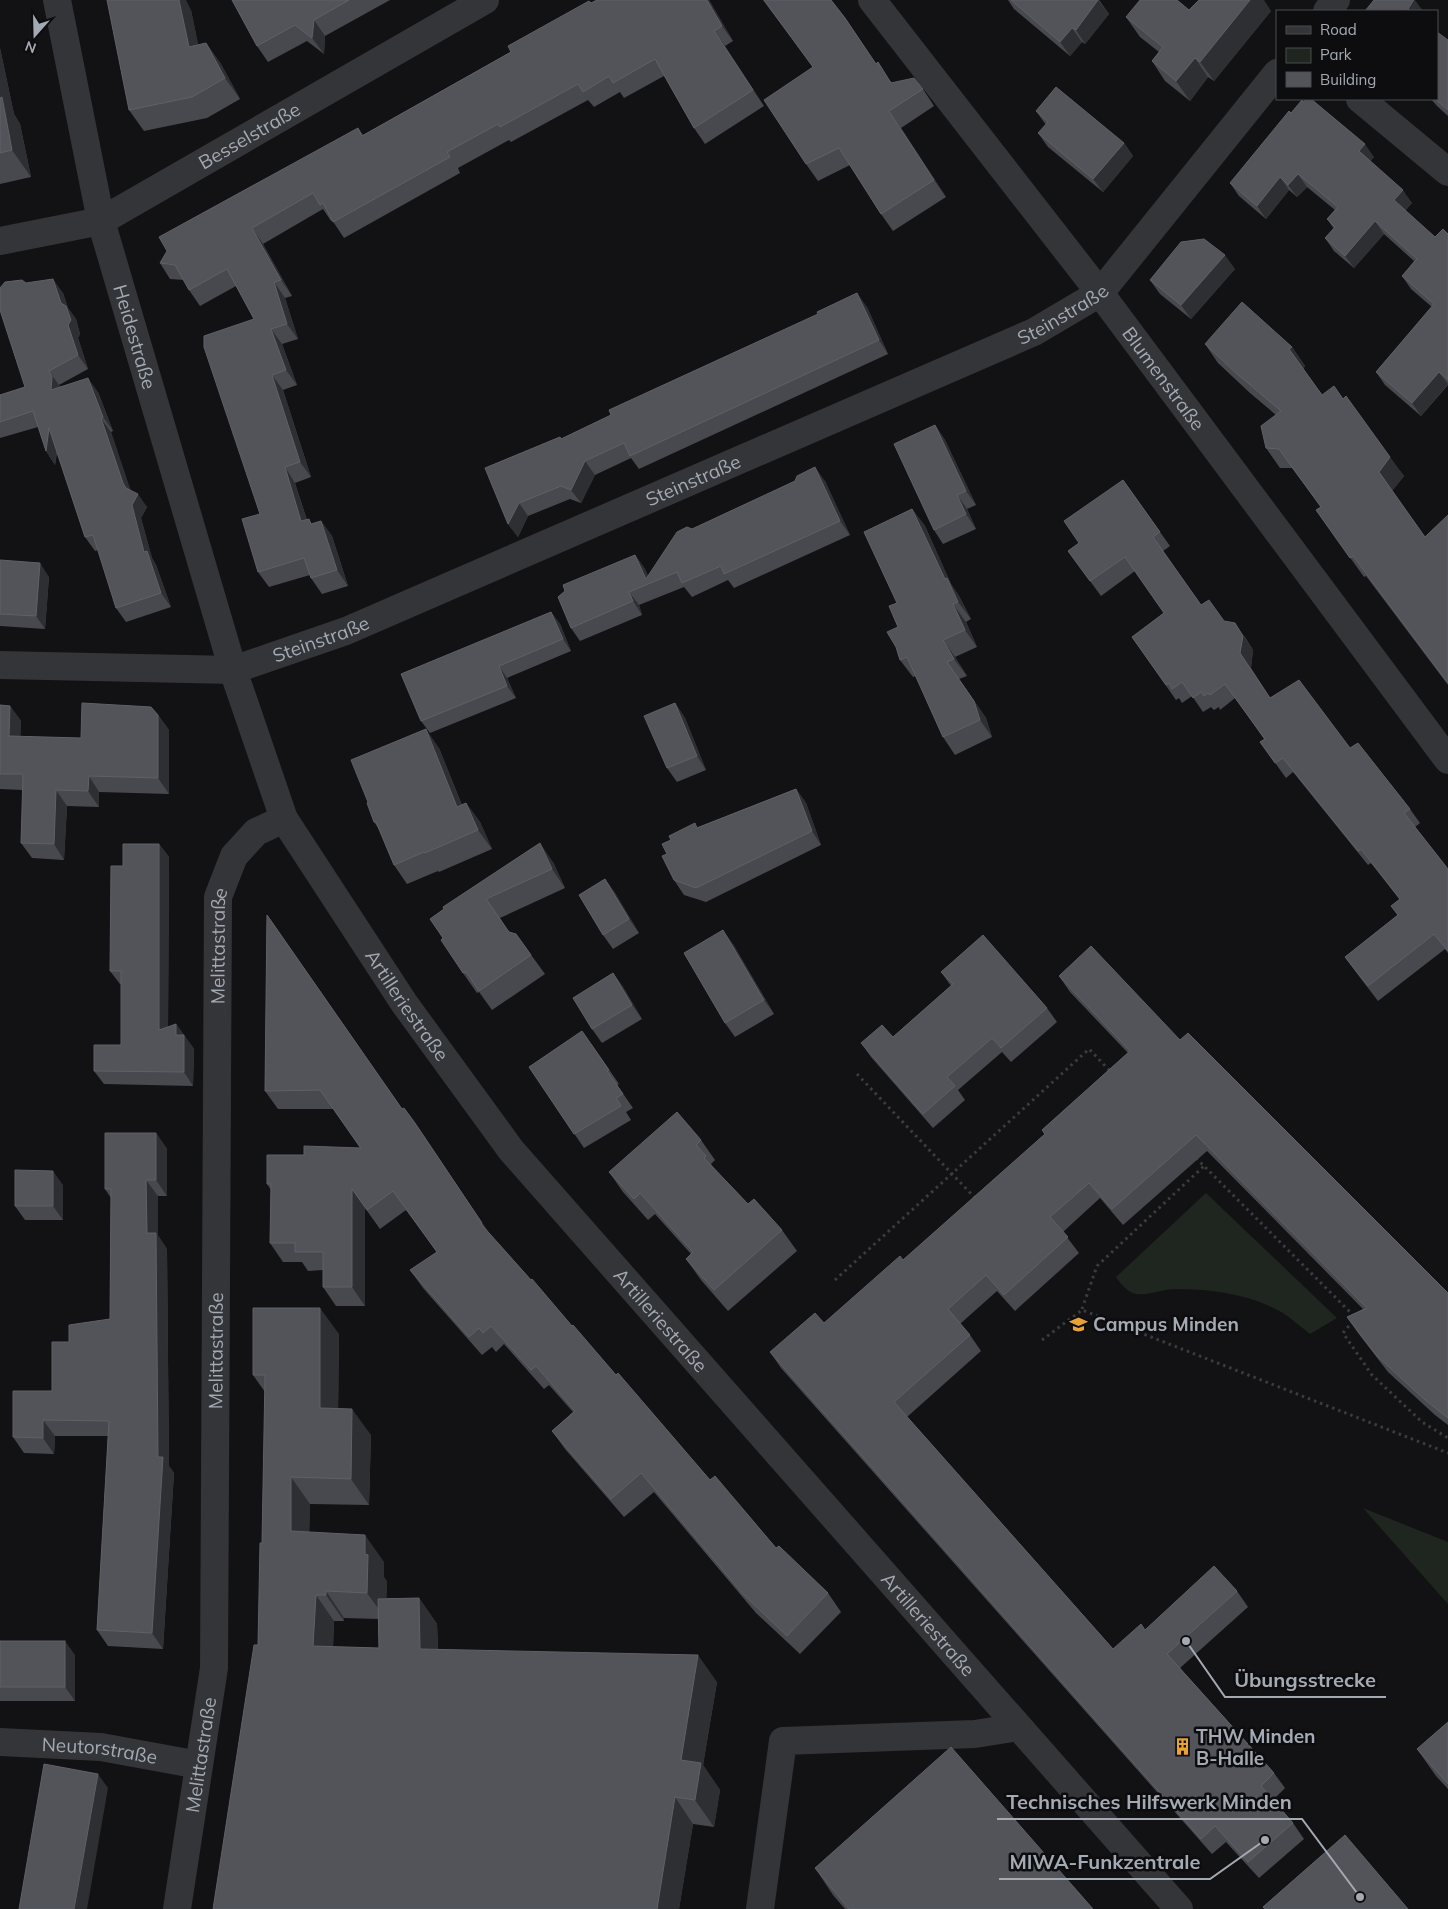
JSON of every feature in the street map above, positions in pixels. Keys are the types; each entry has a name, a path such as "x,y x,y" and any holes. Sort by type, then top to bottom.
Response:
{"street":[{"name":"Heidestraße","path":"57,0 101,221 233,670"},
{"name":"Besselstraße","path":"0,241 101,221 485,0"},
{"name":"Blumenstraße","path":"872,0 1100,292 1448,760"},
{"path":"1328,10 1336,0"},
{"name":"Steinstraße","path":"0,665 233,670 346,631 1034,332 1100,292 1276,74"},
{"path":"1361,100 1448,172"},
{"name":"Artilleriestraße","path":"233,670 284,819 404,1003 511,1150 1179,1909"},
{"name":"Melittastraße","path":"177,1909 214,1668 218,897 234,856 256,832 284,819"},
{"path":"760,1909 783,1741 975,1734 1018,1727"},
{"name":"Neutorstraße","path":"0,1742 101,1747 199,1764"}],"path":[{"path":"835,1280 1089,1049 1116,1077"},
{"path":"858,1074 976,1200"},
{"path":"1190,1152 1356,1318 1343,1333 1372,1376 1422,1422 1448,1438"},
{"path":"1042,1340 1082,1310 1098,1266 1204,1166"},
{"path":"1082,1310 1448,1453"}],"green space":[{"path":"1206,1193 1337,1318 1310,1334 1283,1313 1244,1297 1188,1289 1170,1289 1136,1294 1124,1287 1116,1277"},
{"path":"1363,1508 1448,1542 1448,1604"}],"building":[{"path":"107,0 179,0 189,47 206,43 225,78 192,97 129,110"},
{"path":"232,0 349,0 314,20 312,38 295,25 257,46"},
{"path":"597,0 707,0 722,26 714,31 753,90 694,128 655,59 613,83 609,76 583,92 578,84 500,127 498,124 447,152 450,157 333,222 323,203 320,205 313,193 252,228 281,280 274,282 287,324 271,329 286,370 272,375 300,462 285,467 301,521 309,519 311,524 321,521 337,570 311,578 304,558 258,572 242,519 260,514 204,347 204,336 254,319 227,269 189,290 175,265 160,263 167,251 159,237 358,128 362,136 511,52 508,46 589,1 591,3"},
{"path":"764,0 831,0 876,64 878,62 891,83 914,78 923,89 889,111 934,180 881,214 839,148 806,164 764,100 813,67"},
{"path":"1011,0 1098,0 1076,30 1072,28 1060,42"},
{"path":"1140,0 1177,0 1189,10 1199,0 1250,0 1200,62 1195,58 1176,81 1152,61 1163,47 1126,17"},
{"path":"1374,0 1414,0 1408,9 1410,10 1366,10"},
{"path":"1438,33 1448,40 1448,110 1436,100 1438,100"},
{"path":"1056,87 1124,143 1093,179 1038,133 1048,122 1036,111"},
{"path":"2,97 12,150 0,153 0,98"},
{"path":"1302,100 1303,102 1305,100 1312,100 1365,144 1359,151 1403,190 1394,200 1435,237 1443,229 1448,234 1448,380 1439,372 1412,403 1376,372 1434,304 1402,276 1417,259 1375,221 1345,256 1325,238 1335,227 1327,219 1338,207 1298,174 1288,185 1280,177 1257,206 1230,183 1289,111 1291,113"},
{"path":"1204,239 1225,255 1181,305 1150,280 1181,242"},
{"path":"53,279 61,303 66,306 71,320 68,325 78,355 49,371 52,377 51,390 88,378 103,417 101,418 123,483 126,488 138,494 132,505 144,552 147,551 161,593 116,608 93,535 85,537 49,428 46,451 33,411 0,422 0,395 25,387 0,310 0,288 5,282 22,280 26,283"},
{"path":"857,293 879,340 630,456 624,443 585,461 571,490 561,486 519,503 508,524 485,468 560,437 561,439 611,415 609,410 818,314 817,312"},
{"path":"1242,302 1292,347 1289,349 1322,395 1334,386 1343,399 1346,396 1390,457 1379,472 1425,537 1448,515 1448,683 1353,556 1350,558 1316,510 1321,507 1279,449 1266,448 1261,426 1281,411 1205,344"},
{"path":"935,425 966,491 957,495 966,514 934,530 894,444"},
{"path":"815,467 840,521 724,574 721,566 682,583 677,572 629,592 633,601 571,628 558,597 565,591 563,585 635,555 646,579 677,532 687,527 692,529 795,481 797,476"},
{"path":"1123,480 1160,532 1153,537 1201,605 1209,600 1224,621 1235,623 1243,636 1240,653 1270,698 1299,680 1350,748 1358,743 1410,809 1404,813 1448,869 1448,951 1434,934 1368,986 1345,957 1398,915 1391,906 1400,899 1361,849 1358,851 1283,758 1275,763 1260,742 1265,739 1225,684 1210,695 1208,693 1204,696 1201,692 1193,698 1182,682 1172,689 1169,683 1166,685 1132,637 1164,613 1125,557 1090,581 1068,551 1079,543 1064,521"},
{"path":"912,509 958,602 953,604 965,630 943,640 954,659 947,662 974,701 980,720 943,737 907,657 900,660 896,647 887,632 898,627 889,606 897,603 864,532"},
{"path":"0,560 40,563 36,616 0,614"},
{"path":"551,612 563,639 499,666 507,686 421,721 401,674"},
{"path":"82,703 151,707 158,715 158,778 89,776 88,791 56,790 54,844 21,843 23,774 0,774 0,705 10,706 9,736 81,738"},
{"path":"675,703 697,756 667,768 644,716"},
{"path":"426,729 457,807 466,803 478,830 394,865 376,822 374,822 351,760"},
{"path":"796,789 812,831 696,888 674,880 662,856 667,854 662,844 671,840 669,836 695,823 697,828"},
{"path":"540,843 552,869 486,899 509,932 516,934 531,955 479,991 466,972 463,973 441,940 443,938 430,919 444,909 443,907"},
{"path":"123,844 159,844 159,1030 176,1024 176,1035 184,1035 184,1072 94,1071 94,1045 121,1045 121,971 110,971 111,866 123,866"},
{"path":"605,879 629,919 603,935 579,895"},
{"path":"267,915 402,1109 404,1108 415,1123 481,1224 616,1375 618,1373 710,1480 715,1476 776,1548 779,1546 828,1593 787,1636 743,1594 641,1473 611,1499 552,1431 575,1411 536,1366 531,1370 491,1326 483,1333 479,1328 469,1337 410,1270 437,1252 393,1191 367,1210 352,1189 352,1287 323,1287 323,1252 295,1252 295,1243 270,1243 271,1184 267,1184 267,1155 304,1155 304,1146 361,1148 320,1090 265,1091"},
{"path":"723,930 764,1000 725,1023 684,953"},
{"path":"983,935 1047,1008 1001,1048 992,1038 947,1077 955,1086 923,1114 861,1043 882,1025 893,1037 953,984 941,972"},
{"path":"1091,946 1180,1040 1188,1033 1448,1293 1448,1418 1377,1356 1347,1317 1367,1308 1196,1135 1112,1209 1089,1183 1050,1217 1068,1237 1004,1295 986,1275 948,1309 970,1335 894,1402 1113,1649 1141,1624 1145,1630 1214,1566 1237,1591 1167,1654 1274,1773 1261,1786 1293,1823 1248,1862 1215,1826 1201,1839 770,1352 815,1313 824,1323 900,1256 903,1260 1045,1134 1042,1130 1130,1051 1059,976"},
{"path":"613,973 632,1005 592,1029 573,998"},
{"path":"582,1031 623,1094 616,1098 621,1106 574,1134 529,1067"},
{"path":"677,1112 701,1140 696,1145 706,1156 704,1158 748,1204 754,1199 782,1230 714,1290 686,1259 693,1252 640,1193 634,1199 609,1172"},
{"path":"105,1133 156,1133 156,1180 146,1180 147,1233 156,1233 158,1457 163,1457 152,1633 97,1630 109,1421 43,1420 43,1438 13,1437 13,1391 52,1391 52,1342 69,1342 69,1325 110,1319 111,1189 105,1189"},
{"path":"15,1170 53,1171 53,1206 15,1206"},
{"path":"253,1308 320,1308 320,1408 352,1409 351,1479 291,1477 291,1531 365,1535 365,1554 368,1555 367,1593 326,1591 326,1595 316,1595 313,1646 379,1648 378,1599 419,1598 420,1649 698,1655 681,1760 701,1763 695,1800 675,1797 657,1909 213,1909 254,1645 258,1645 265,1375 253,1375"},
{"path":"0,1641 65,1641 65,1687 0,1687"},
{"path":"1448,1722 1448,1784 1417,1749"},
{"path":"951,1747 1093,1909 849,1909 815,1868"},
{"path":"44,1764 98,1774 74,1909 19,1909"},
{"path":"1345,1835 1408,1909 1265,1909 1263,1907"}],"place":[{"name":"Campus Minden","path":"1079,1324"},
{"name":"Übungsstrecke","path":"1186,1641"},
{"name":"THW Minden B-Halle","path":"1182,1747"},
{"name":"MIWA-Funkzentrale","path":"1265,1840"},
{"name":"Technisches Hilfswerk Minden","path":"1360,1897"}]}
